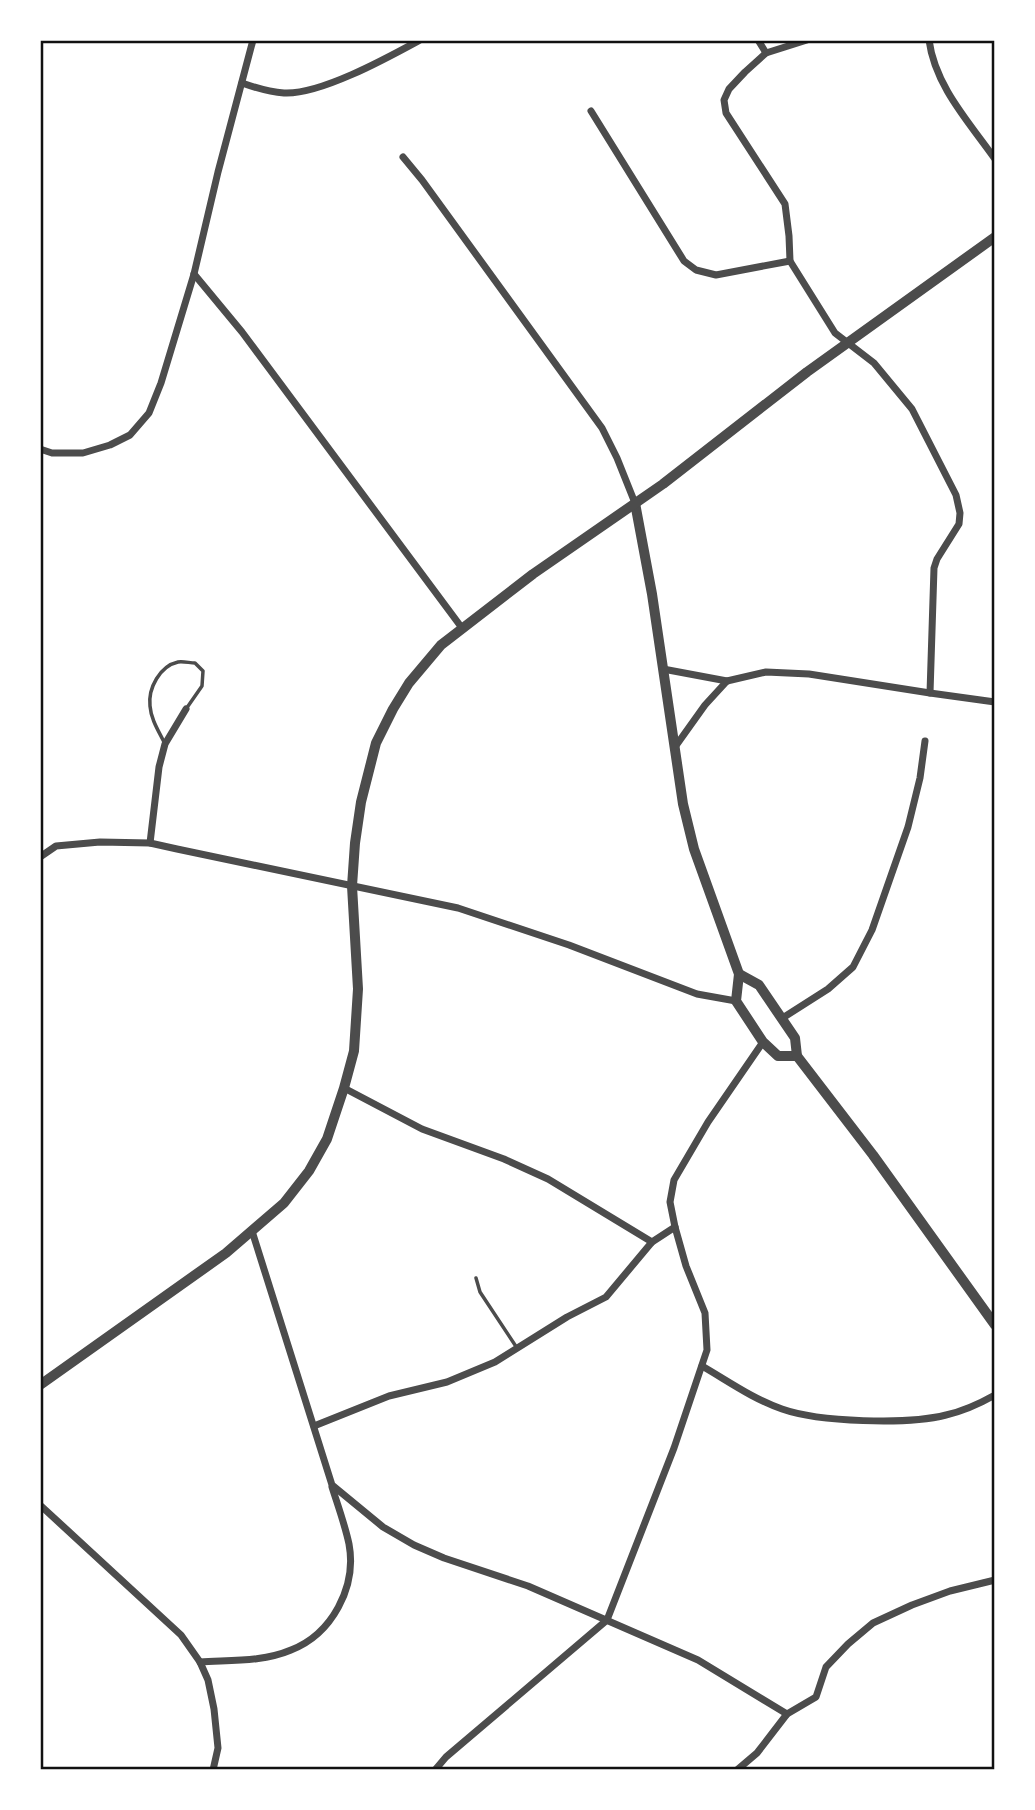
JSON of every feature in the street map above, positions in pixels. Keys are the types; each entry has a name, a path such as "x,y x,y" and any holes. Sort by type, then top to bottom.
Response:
{"street":[{"path":"40,449 52,453 83,453 110,445 130,435 149,413 161,383 194,274 253,40"},
{"path":"242,83 262,90 286,93 313,90 420,40"},
{"path":"758,40 766,54"},
{"path":"807,40 766,54 745,72 729,89 724,100 726,113 785,204 790,261 835,333 874,363 912,409 956,495 960,513 959,524 934,568 930,694"},
{"path":"929,40 935,66 947,90 995,159"},
{"path":"591,111 684,261 696,270 716,275 790,261"},
{"path":"403,157 601,428 617,458 635,503 652,594 684,804 694,849 739,974 736,1000 763,1042 778,1056 797,1056"},
{"path":"40,1385 226,1253 252,1231 284,1203 309,1171 327,1139 354,1051 358,989 352,886 359,815 376,743 409,683 440,645 533,574 663,484 807,372 995,237"},
{"path":"194,274 242,332 462,628"},
{"path":"663,669 727,681 766,672 809,674 995,702"},
{"path":"675,747 705,705 727,681"},
{"path":"150,843 159,767 165,744 186,709"},
{"path":"781,1020 828,989 853,967 867,939 908,827 920,778 925,741"},
{"path":"42,856 56,846 100,842 150,843 458,908 569,945 697,994 736,1000"},
{"path":"739,974 759,985 795,1038 797,1056 995,1325"},
{"path":"435,1770 446,1756 607,1620 674,1448 707,1350 705,1313 686,1266 670,1202 674,1180 708,1122 763,1042"},
{"path":"344,1088 422,1129 504,1159 548,1179 652,1242"},
{"path":"314,1426 389,1396 446,1382 495,1363 567,1317 606,1297 652,1242 675,1227"},
{"path":"200,1662 272,1656 292,1650 311,1639 333,1618 344,1596 350,1575 349,1546 332,1485 252,1231"},
{"path":"702,1366 748,1394 783,1409 817,1416 912,1420 945,1416 977,1406 995,1395"},
{"path":"332,1485 383,1527 414,1545 528,1586 698,1661 787,1714"},
{"path":"40,1505 181,1635 200,1662 208,1680 214,1709 218,1748 213,1770"},
{"path":"737,1770 757,1752 787,1714 816,1697 826,1667 873,1623 950,1591 995,1580"}],"lane":[{"path":"165,744 153,722 149,704 152,685 164,670 178,662 195,663 203,671 202,686 186,709"},
{"path":"476,1278 480,1292 517,1348"}]}
